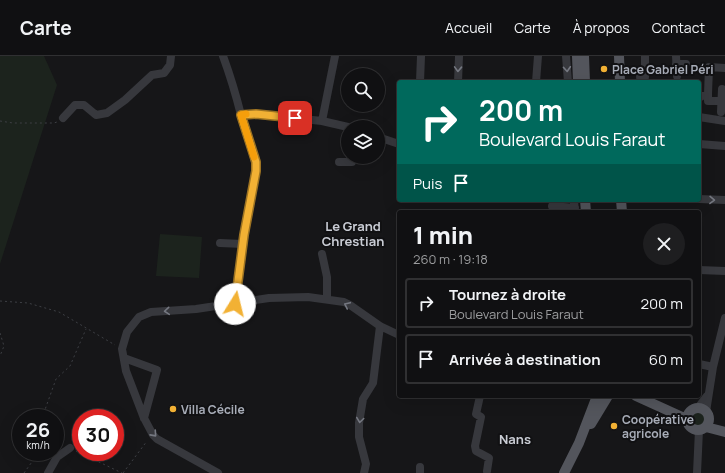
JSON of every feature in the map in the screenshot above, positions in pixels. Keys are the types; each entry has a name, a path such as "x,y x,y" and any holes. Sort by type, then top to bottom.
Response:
{"main road":[{"path":"577,56 578,80"},
{"path":"584,56 585,80"},
{"path":"620,56 620,80"},
{"path":"564,473 579,442 596,398"},
{"path":"579,442 607,398"},
{"path":"640,398 680,416 699,418 725,425"},
{"path":"652,398 699,418 725,432"}],"street":[{"path":"63,118 75,105 84,105 96,115 107,113 152,76 164,73 170,65 172,56"},
{"path":"218,56 235,103 241,115"},
{"path":"223,56 256,162 256,171 243,244 235,304"},
{"path":"322,120 335,56"},
{"path":"420,80 421,56"},
{"path":"458,80 459,56"},
{"path":"536,80 538,56"},
{"path":"566,56 568,80"},
{"path":"640,77 645,77 645,56"},
{"path":"677,76 676,60 686,64"},
{"path":"721,102 708,101 709,67 725,68"},
{"path":"720,112 722,89"},
{"path":"701,97 708,94"},
{"path":"241,115 256,114 322,120 341,125"},
{"path":"701,117 725,121"},
{"path":"385,139 397,143"},
{"path":"701,144 725,146"},
{"path":"701,199 725,200"},
{"path":"552,206 572,208"},
{"path":"220,243 243,244"},
{"path":"322,254 327,277 327,300"},
{"path":"701,270 725,271"},
{"path":"218,473 157,439 153,435 144,418 131,384 122,349 127,332 139,317 151,312 196,309 295,296 344,302 380,326 397,334"},
{"path":"697,473 699,418 708,395 725,318"},
{"path":"364,473 366,464 359,436 359,423 364,399 373,384 380,326"},
{"path":"124,358 157,370 144,418"},
{"path":"701,364 713,367"},
{"path":"480,398 476,414 481,417 475,446 476,451 489,458 487,471"},
{"path":"48,473 57,457 70,448"}],"path":[{"path":"686,64 691,66 709,67"},
{"path":"0,121 13,123 54,123 63,118"},
{"path":"0,301 28,303 59,312 122,349"},
{"path":"45,409 56,379 70,366 86,328"},
{"path":"0,333 4,346 0,356"},
{"path":"70,448 122,473 153,435"},
{"path":"24,473 33,461"}],"shaded area":[{"path":"0,56 44,56 57,85 0,264"},
{"path":"160,234 202,237 199,278 156,276"},
{"path":"698,409 705,412 708,419 705,426 698,429 691,426 688,419 691,412"}],"slow traffic":[{"path":"246,114 241,115 254,157"}],"place":[{"name":"Place Gabriel Péri","path":"604,69"},
{"name":"Villa Cécile","path":"173,409"},
{"name":"Coopérative agricole","path":"614,426"}],"district":[{"name":"Le Grand Chrestian","path":"353,234"},
{"name":"Nans","path":"515,439"}],"route":[{"path":"235,304 244,235 256,171 256,162 241,115 256,114 295,118"}]}
